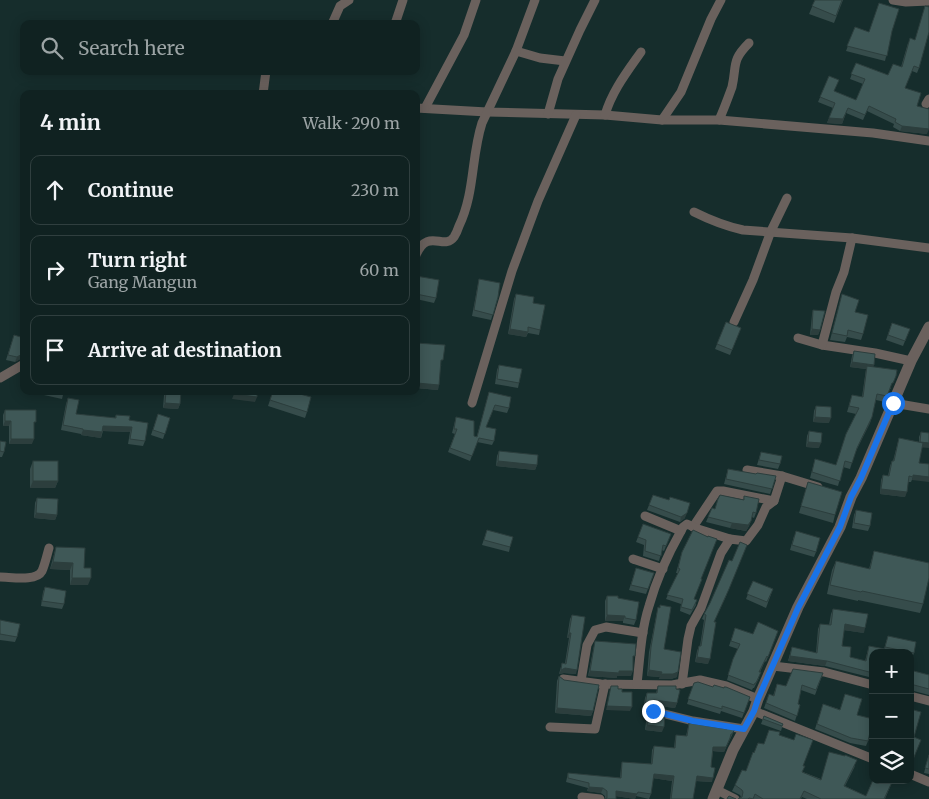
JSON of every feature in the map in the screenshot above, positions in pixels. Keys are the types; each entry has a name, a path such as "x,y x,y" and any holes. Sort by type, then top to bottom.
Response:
{"street":[{"path":"334,20 340,6 349,0"},
{"path":"396,20 403,0"},
{"path":"476,0 464,35 420,108 605,115 662,120 719,120 873,133 929,141"},
{"path":"420,248 426,241 446,242 454,237 470,194 478,136 482,123 516,51 535,0"},
{"path":"548,114 553,92 565,61 595,0"},
{"path":"662,120 681,92 711,19 721,0"},
{"path":"893,0 906,2 929,1"},
{"path":"719,120 733,82 736,59 749,43"},
{"path":"516,51 540,58 565,61"},
{"path":"605,115 609,101 641,52"},
{"path":"264,90 265,75"},
{"path":"472,403 512,271 538,200 576,115"},
{"path":"734,322 753,280 771,231 787,198"},
{"path":"694,212 717,223 749,230 852,238 929,248"},
{"path":"822,345 852,238"},
{"path":"735,799 715,794 725,769 754,711 798,608 840,527 846,496 861,478 910,361 929,327"},
{"path":"798,338 822,345 875,353 910,361"},
{"path":"0,378 20,366"},
{"path":"893,403 929,409"},
{"path":"747,470 782,476 825,489"},
{"path":"637,684 643,633 649,606 663,568 683,527 687,524 730,539 746,540 758,525 766,507 774,501 782,476"},
{"path":"693,527 717,491 774,501"},
{"path":"645,516 681,531"},
{"path":"682,684 691,626 701,608 721,553 730,539"},
{"path":"0,577 36,577 41,573 49,548"},
{"path":"633,559 663,568"},
{"path":"581,681 587,645 595,630 606,627 643,633"},
{"path":"773,666 824,672 869,684"},
{"path":"562,679 604,684 672,685 700,680 726,686 758,699"},
{"path":"550,727 595,729 604,684"},
{"path":"914,697 929,701"},
{"path":"653,711 693,721 744,729"},
{"path":"754,711 869,757"},
{"path":"914,776 929,782"},
{"path":"582,797 600,799"}],"building":[{"path":"815,0 842,0 836,16 812,6"},
{"path":"879,3 899,9 887,56 847,46 855,27 869,32"},
{"path":"925,6 929,7 929,32 919,68 914,66 905,88 921,93 917,106 929,109 929,129 902,126 895,122 896,119 869,106 865,115 848,108 843,119 829,118 835,103 820,97 829,76 839,80 834,91 856,100 865,79 851,74 856,63 888,75 893,64 902,67 910,38 915,40"},
{"path":"420,277 439,280 436,298 420,295"},
{"path":"479,279 500,283 493,315 474,310"},
{"path":"516,294 534,297 533,303 545,305 540,330 528,327 528,332 510,329"},
{"path":"842,294 859,300 855,312 868,315 863,334 848,330 847,336 832,333"},
{"path":"813,310 825,311 820,330 812,329"},
{"path":"726,322 741,328 732,350 717,344"},
{"path":"892,323 910,329 905,341 888,335"},
{"path":"14,335 20,337 20,355 17,357 8,355"},
{"path":"420,343 445,345 443,360 441,360 439,385 420,383"},
{"path":"854,351 875,354 874,365 852,362"},
{"path":"499,365 522,369 519,383 497,379"},
{"path":"867,366 897,370 887,396 877,394 872,417 852,463 845,461 840,481 812,472 815,459 836,465 846,434 859,408 849,406 852,395 863,397"},
{"path":"489,392 511,397 509,408 495,405 486,427 496,429 494,441 479,438 472,456 450,448 457,429 454,429 456,417 474,421 474,436 477,437"},
{"path":"166,395 181,395 180,404 165,403"},
{"path":"272,395 304,395 311,397 307,412 270,400"},
{"path":"68,398 79,400 76,414 116,418 116,415 130,416 129,420 148,423 145,441 130,439 132,427 103,426 102,432 63,425"},
{"path":"816,406 831,407 831,418 815,417"},
{"path":"5,410 36,410 34,439 11,439 11,421 5,421"},
{"path":"158,414 170,418 165,434 153,430"},
{"path":"809,431 822,433 821,443 808,442"},
{"path":"921,432 929,433 929,443 920,442"},
{"path":"899,438 923,443 919,463 929,464 929,477 909,476 907,492 881,489 883,475 889,476"},
{"path":"0,441 6,442 4,452 0,451"},
{"path":"499,451 538,455 537,465 498,461"},
{"path":"761,452 782,456 780,464 759,460"},
{"path":"33,461 58,461 58,481 33,481"},
{"path":"728,469 776,476 772,489 726,479"},
{"path":"808,482 842,492 835,515 801,506"},
{"path":"653,495 669,500 670,497 690,503 687,513 681,517 649,505"},
{"path":"720,495 744,500 744,496 759,499 756,513 753,512 748,525 708,517 712,508 715,509"},
{"path":"37,498 58,499 57,515 36,513"},
{"path":"856,510 872,513 870,526 854,523"},
{"path":"643,524 671,534 666,546 663,545 661,556 645,551 646,540 638,537"},
{"path":"487,530 513,537 510,547 484,540"},
{"path":"693,530 717,539 701,579 694,599 697,600 692,610 681,607 683,599 667,595 680,569 678,568 682,552"},
{"path":"796,531 820,538 816,552 792,545"},
{"path":"740,542 747,545 714,622 716,622 710,659 697,657 699,646 701,646 706,615 704,614 729,560 732,561"},
{"path":"56,547 85,548 84,568 91,568 91,578 72,578 73,563 53,562"},
{"path":"874,551 929,563 929,578 923,604 830,585 836,561 870,569"},
{"path":"636,568 654,573 648,589 631,585"},
{"path":"753,581 773,589 767,602 747,594"},
{"path":"45,587 66,591 64,604 42,601"},
{"path":"607,596 618,596 618,598 639,602 636,620 625,618 625,616 607,615"},
{"path":"660,605 671,607 664,649 681,652 678,672 673,674 661,674 662,672 649,670 651,647 658,607 660,608"},
{"path":"833,609 868,614 865,628 845,624 842,646 851,647 850,657 866,661 869,646 885,649 869,649 869,672 827,661 790,656 792,647 817,653 820,624 831,625"},
{"path":"572,615 585,617 577,670 565,668 561,670 562,663 566,664"},
{"path":"0,620 20,624 17,637 0,634"},
{"path":"758,622 778,631 754,685 728,675 740,644 731,641 735,628 753,634"},
{"path":"888,636 916,642 914,653 914,649 885,647"},
{"path":"595,641 636,644 635,656 633,656 633,671 619,671 619,673 590,671"},
{"path":"793,669 823,673 816,690 802,685 797,716 766,703 769,694 774,696 777,684 786,686"},
{"path":"914,671 929,675 929,689 914,685"},
{"path":"559,676 564,680 599,685 593,711 557,708"},
{"path":"698,682 713,687 714,685 726,687 750,697 744,713 688,699 694,683"},
{"path":"611,686 618,686 618,689 622,689 622,692 632,692 632,707 607,706"},
{"path":"658,686 676,686 676,689 680,690 677,703 654,700 650,702 649,706 645,706 647,693 657,693"},
{"path":"845,694 862,699 857,715 869,718 868,741 851,738 817,724 823,704 840,710"},
{"path":"649,708 653,712 665,715 664,727 647,725"},
{"path":"914,710 921,712 914,737"},
{"path":"764,716 783,724 782,726 763,719"},
{"path":"689,723 735,729 726,747 713,747 711,767 715,768 713,778 697,776 693,799 671,799 674,776 654,774 651,794 616,791 616,799 605,799 607,798 607,791 603,788 589,787 589,783 568,778 568,773 621,778 622,762 652,764 654,746 675,748 676,735 687,736"},
{"path":"769,730 780,732 779,735 794,740 796,734 813,740 802,772 821,780 829,752 845,755 857,760 844,786 866,796 871,784 891,784 884,799 821,799 804,791 800,799 763,799 755,794 753,799 738,799 742,797 743,792 735,785 742,770 746,771 758,743 764,744"},
{"path":"914,737 921,740 914,757"},
{"path":"929,755 929,769 925,768"}],"route":[{"path":"653,711 693,721 744,729 754,711 798,608 840,527 851,497 893,403"}]}
